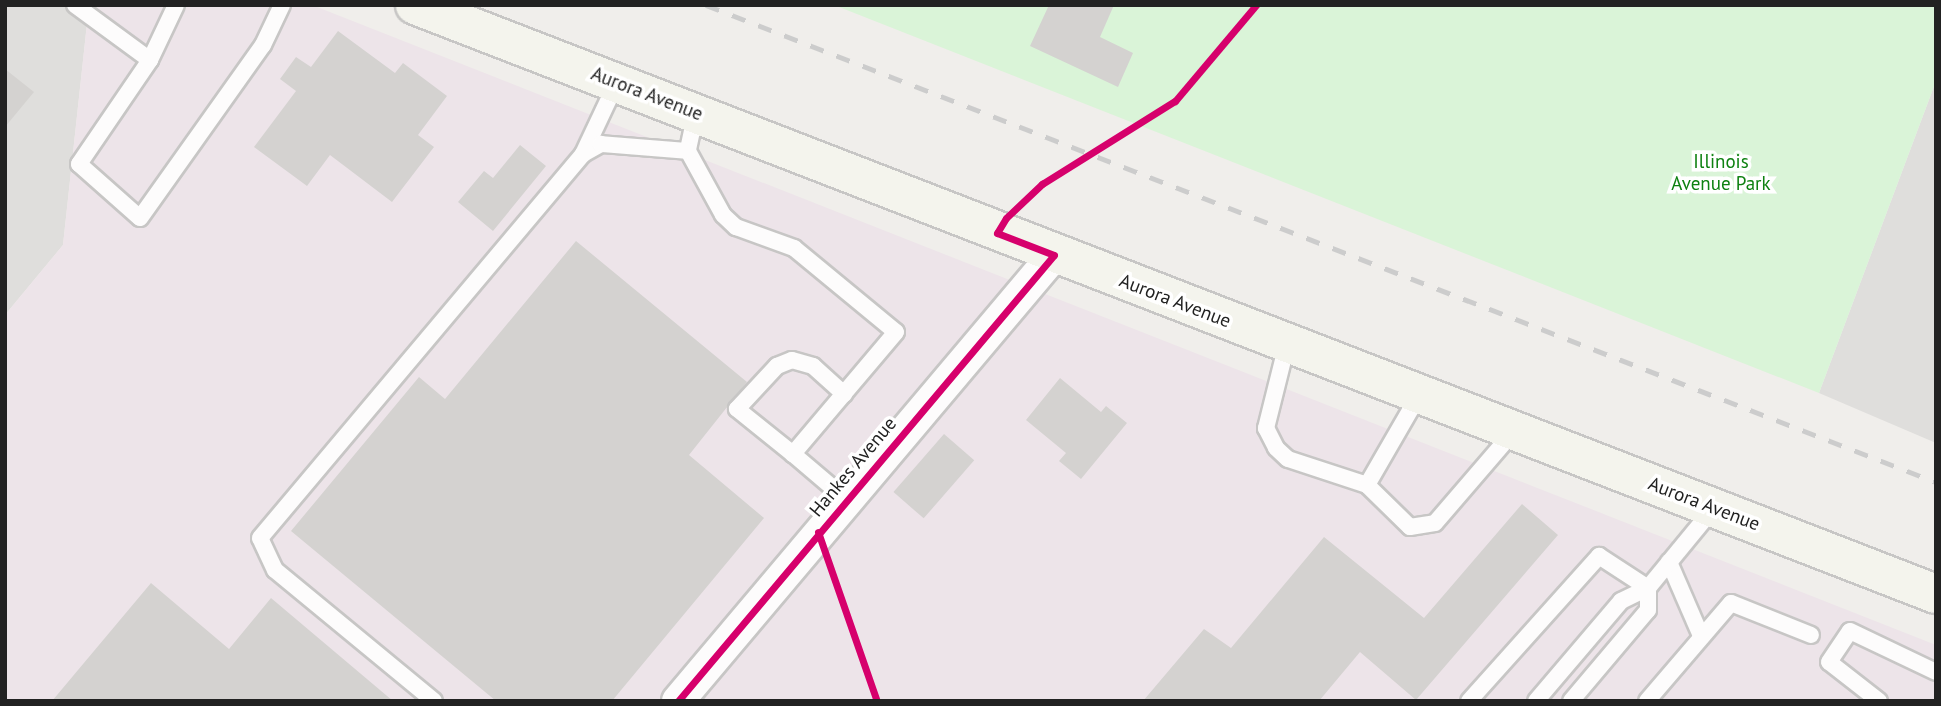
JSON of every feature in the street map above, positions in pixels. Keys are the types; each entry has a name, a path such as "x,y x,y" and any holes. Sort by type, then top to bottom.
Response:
{"main road":[{"name":"Aurora Avenue","path":"415,5 696,112 1054,255 1936,594"}],"street":[{"name":"Hankes Avenue","path":"678,701 1054,255"}],"lane":[{"path":"75,5 150,60"},
{"path":"176,5 150,60 79,164 140,218 263,45 282,5"},
{"path":"434,701 275,570 260,538 583,154 617,82"},
{"path":"696,112 688,151 736,227 794,248 896,332 793,454"},
{"path":"583,154 601,144 688,151"},
{"path":"1287,344 1266,428 1276,448 1288,459 1367,485 1410,527 1424,530 1514,431"},
{"path":"844,394 813,366 792,360 777,366 737,409 846,499"},
{"path":"1367,485 1419,394"},
{"path":"1536,701 1621,601 1648,588 1714,508"},
{"path":"1469,701 1599,556 1648,588"},
{"path":"1669,562 1701,636"},
{"path":"1571,701 1648,610 1648,588"},
{"path":"1647,701 1731,603 1811,635"},
{"path":"1879,701 1829,662 1850,631 1936,672"}],"shaded area":[{"path":"5,5 89,5 63,245 5,315"},
{"path":"89,5 312,5 1936,645 1936,701 5,701 5,315 63,245"},
{"path":"1936,81 1936,443 1819,393"}],"green space":[{"name":"Illinois Avenue Park","path":"834,5 1936,5 1936,81 1819,393"}],"building":[{"path":"1049,5 1114,5 1100,37 1133,53 1118,87 1030,46"},
{"path":"338,31 395,73 403,63 447,96 418,135 434,147 392,202 330,155 307,186 254,147 296,91 280,79 296,57 311,67"},
{"path":"5,69 34,92 5,127"},
{"path":"520,145 546,166 493,231 458,202 484,171 493,178"},
{"path":"576,241 747,382 689,455 764,518 612,701 496,701 291,531 419,377 445,399"},
{"path":"1060,378 1101,412 1106,406 1127,423 1081,479 1059,461 1066,453 1026,420"},
{"path":"944,434 974,460 924,518 893,492"},
{"path":"1522,504 1558,535 1416,700 1360,652 1319,701 1143,701 1204,629 1231,648 1324,537 1424,618"},
{"path":"151,583 229,649 271,598 393,701 52,701"}],"railway":[{"path":"706,5 1936,482"}],"cycle path":[{"path":"678,701 1054,255 997,233 1006,218 1042,184 1175,101 1256,5"},
{"path":"818,532 877,701"}]}
